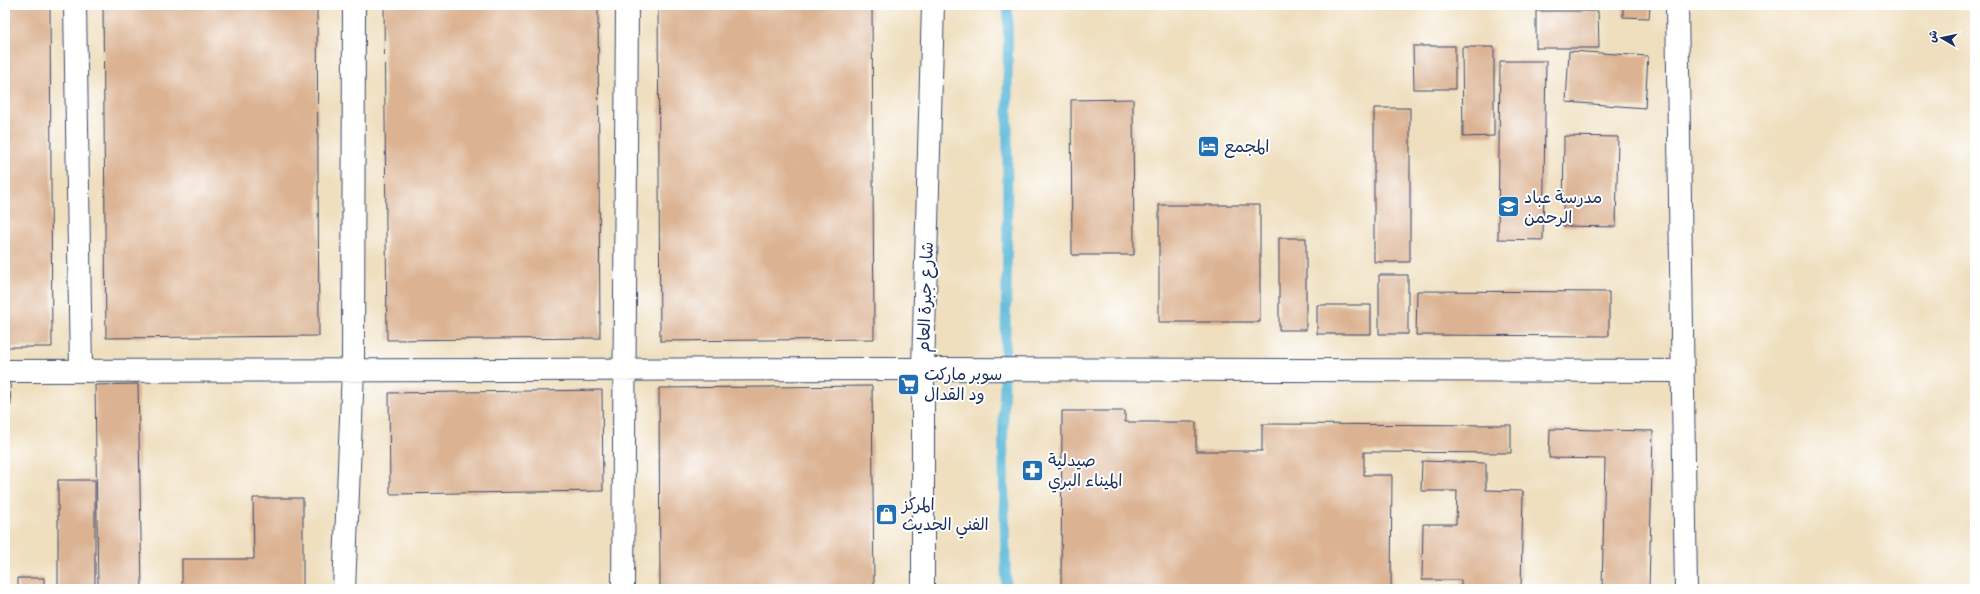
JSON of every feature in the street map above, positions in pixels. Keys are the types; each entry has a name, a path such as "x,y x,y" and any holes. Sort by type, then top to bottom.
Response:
{"street":[{"path":"75,5 81,371"},
{"path":"344,589 353,370 354,5"},
{"path":"623,589 627,5"},
{"name":"شارع جبرة العام","path":"923,589 923,369 933,5"},
{"path":"1677,5 1686,589"},
{"path":"5,371 923,369 1683,371"}],"building":[{"path":"5,5 50,5 52,347 5,347"},
{"path":"103,5 317,5 319,336 106,338"},
{"path":"384,5 598,5 600,338 387,340"},
{"path":"658,5 872,5 874,339 660,341"},
{"path":"1623,5 1650,5 1649,18 1623,17"},
{"path":"1536,11 1598,11 1599,48 1536,48"},
{"path":"1413,46 1455,46 1455,89 1414,89"},
{"path":"1462,47 1494,47 1494,136 1463,137"},
{"path":"1569,51 1648,56 1645,108 1566,102"},
{"path":"1500,61 1546,61 1543,240 1498,239"},
{"path":"1133,99 1134,255 1072,255 1071,100"},
{"path":"1374,108 1410,108 1410,262 1374,262"},
{"path":"1564,136 1618,137 1616,227 1563,226"},
{"path":"1159,205 1260,205 1260,322 1159,322"},
{"path":"1279,238 1306,238 1306,330 1279,330"},
{"path":"1379,275 1408,275 1408,334 1379,334"},
{"path":"1417,291 1609,292 1609,336 1416,335"},
{"path":"1317,305 1371,305 1371,334 1317,334"},
{"path":"5,383 10,383 11,405 5,405"},
{"path":"138,384 142,589 98,589 95,385"},
{"path":"872,386 874,588 660,589 659,388"},
{"path":"602,390 603,491 390,494 389,393"},
{"path":"1062,411 1125,411 1125,422 1196,422 1196,451 1262,451 1262,424 1511,425 1511,453 1364,452 1364,475 1392,475 1391,589 1061,589"},
{"path":"1550,429 1653,431 1649,589 1602,589 1605,459 1549,458"},
{"path":"1422,461 1486,463 1486,490 1523,491 1521,589 1461,589 1461,580 1422,580 1423,524 1456,524 1457,491 1421,491"},
{"path":"58,480 95,480 95,589 58,589"},
{"path":"253,498 303,498 303,589 182,589 182,559 254,559"},
{"path":"18,578 44,578 44,589 18,589"}],"waterway":[{"path":"1006,589 1003,439 1007,268 1008,5"}],"place":[{"name":"المجمع","path":"1208,146"},
{"name":"مدرسة عباد الرحمن","path":"1509,207"},
{"name":"سوبر ماركت ود القدال","path":"908,384"},
{"name":"صيدلية الميناء البري","path":"1032,470"},
{"name":"المركز الفني الحديث","path":"887,514"}]}
